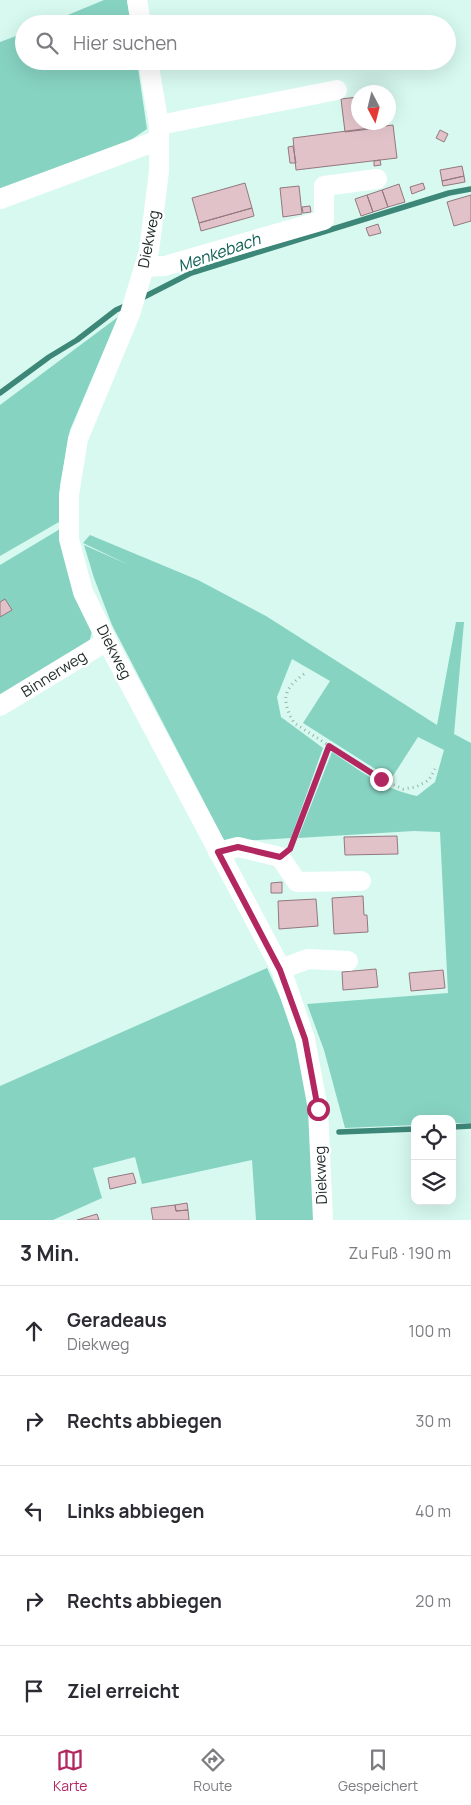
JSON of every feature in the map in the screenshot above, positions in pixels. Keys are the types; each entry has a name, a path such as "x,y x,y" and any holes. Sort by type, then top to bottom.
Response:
{"street":[{"path":"137,0 140,15"},
{"name":"Diekweg","path":"149,70 159,132 159,171 154,221 142,275 130,314 78,440 70,495 69,539 84,592 107,641 280,970 305,1039 318,1109 323,1220"},
{"path":"0,199 159,132 336,90"},
{"path":"142,275 165,266 324,220 324,186 377,179"},
{"name":"Binnerweg","path":"0,706 107,641"},
{"path":"218,852 238,847 280,857 297,882 361,881"},
{"path":"280,970 308,959 348,961"}],"path":[{"path":"304,674 291,683 286,696 286,710 294,723 381,779 403,789 416,787 429,780 435,769"},
{"path":"280,857 290,849 329,746"}],"green space":[{"path":"104,0 127,0 130,15 68,15"},
{"path":"15,36 15,70 138,70 147,129 125,144 0,190 0,42"},
{"path":"118,317 70,430 60,485 59,522 0,556 0,405"},
{"path":"60,529 92,631 88,647 0,700 0,565"},
{"path":"90,535 198,580 266,616 437,725 456,622 464,622 454,734 471,743 471,1123 456,1123 456,1115 411,1115 411,1125 345,1128 324,1050 307,1004 448,993 440,832 414,831 298,838 332,752 382,784 417,796 435,782 444,750 418,737 391,779 303,723 330,681 292,659 277,697 281,717 323,748 291,838 225,842 112,625 84,545 129,565 83,543"},
{"path":"267,968 299,1039 310,1109 314,1220 256,1220 252,1160 142,1184 135,1157 93,1168 102,1198 53,1220 0,1220 0,1086"}],"building":[{"path":"351,98 351,130 362,130 345,132 341,99"},
{"path":"355,130 394,130 397,158 296,170 293,138"},
{"path":"440,130 448,134 444,142 436,138"},
{"path":"293,146 296,163 290,163 288,147"},
{"path":"380,160 381,165 374,166 374,161"},
{"path":"462,166 464,176 442,181 440,170"},
{"path":"464,176 465,182 443,186 442,181"},
{"path":"245,183 252,208 199,223 192,198"},
{"path":"423,183 425,189 412,194 410,187"},
{"path":"399,184 405,202 388,207 382,190"},
{"path":"299,186 302,214 283,217 280,188"},
{"path":"382,190 388,207 373,212 367,195"},
{"path":"367,195 373,212 361,216 355,199"},
{"path":"471,195 471,221 454,226 447,202"},
{"path":"310,206 311,212 303,213 302,207"},
{"path":"252,208 254,216 201,231 199,223"},
{"path":"378,224 381,233 369,236 366,228"},
{"path":"5,599 12,610 0,617 0,602"},
{"path":"397,836 398,854 345,855 344,837"},
{"path":"282,882 282,893 271,893 271,883"},
{"path":"363,896 364,915 367,915 368,932 334,934 332,898"},
{"path":"316,899 318,926 279,929 278,901"},
{"path":"376,969 378,987 343,990 342,972"},
{"path":"443,970 445,988 411,991 409,973"},
{"path":"133,1173 136,1183 110,1189 108,1178"},
{"path":"187,1203 188,1210 176,1211 175,1205"},
{"path":"175,1205 176,1211 188,1210 189,1220 153,1220 151,1208"},
{"path":"97,1214 99,1220 77,1220"}],"waterway":[{"name":"Menkebach","path":"140,299 191,273 449,193 471,189"},
{"name":"Menkebach","path":"0,393 49,357 77,340 116,310 127,305"},
{"path":"456,1127 471,1126"},
{"path":"339,1132 411,1129"}],"route":[{"path":"318,1109 305,1039 280,970 218,852 238,847 280,857 290,849 329,746 381,779"}]}
